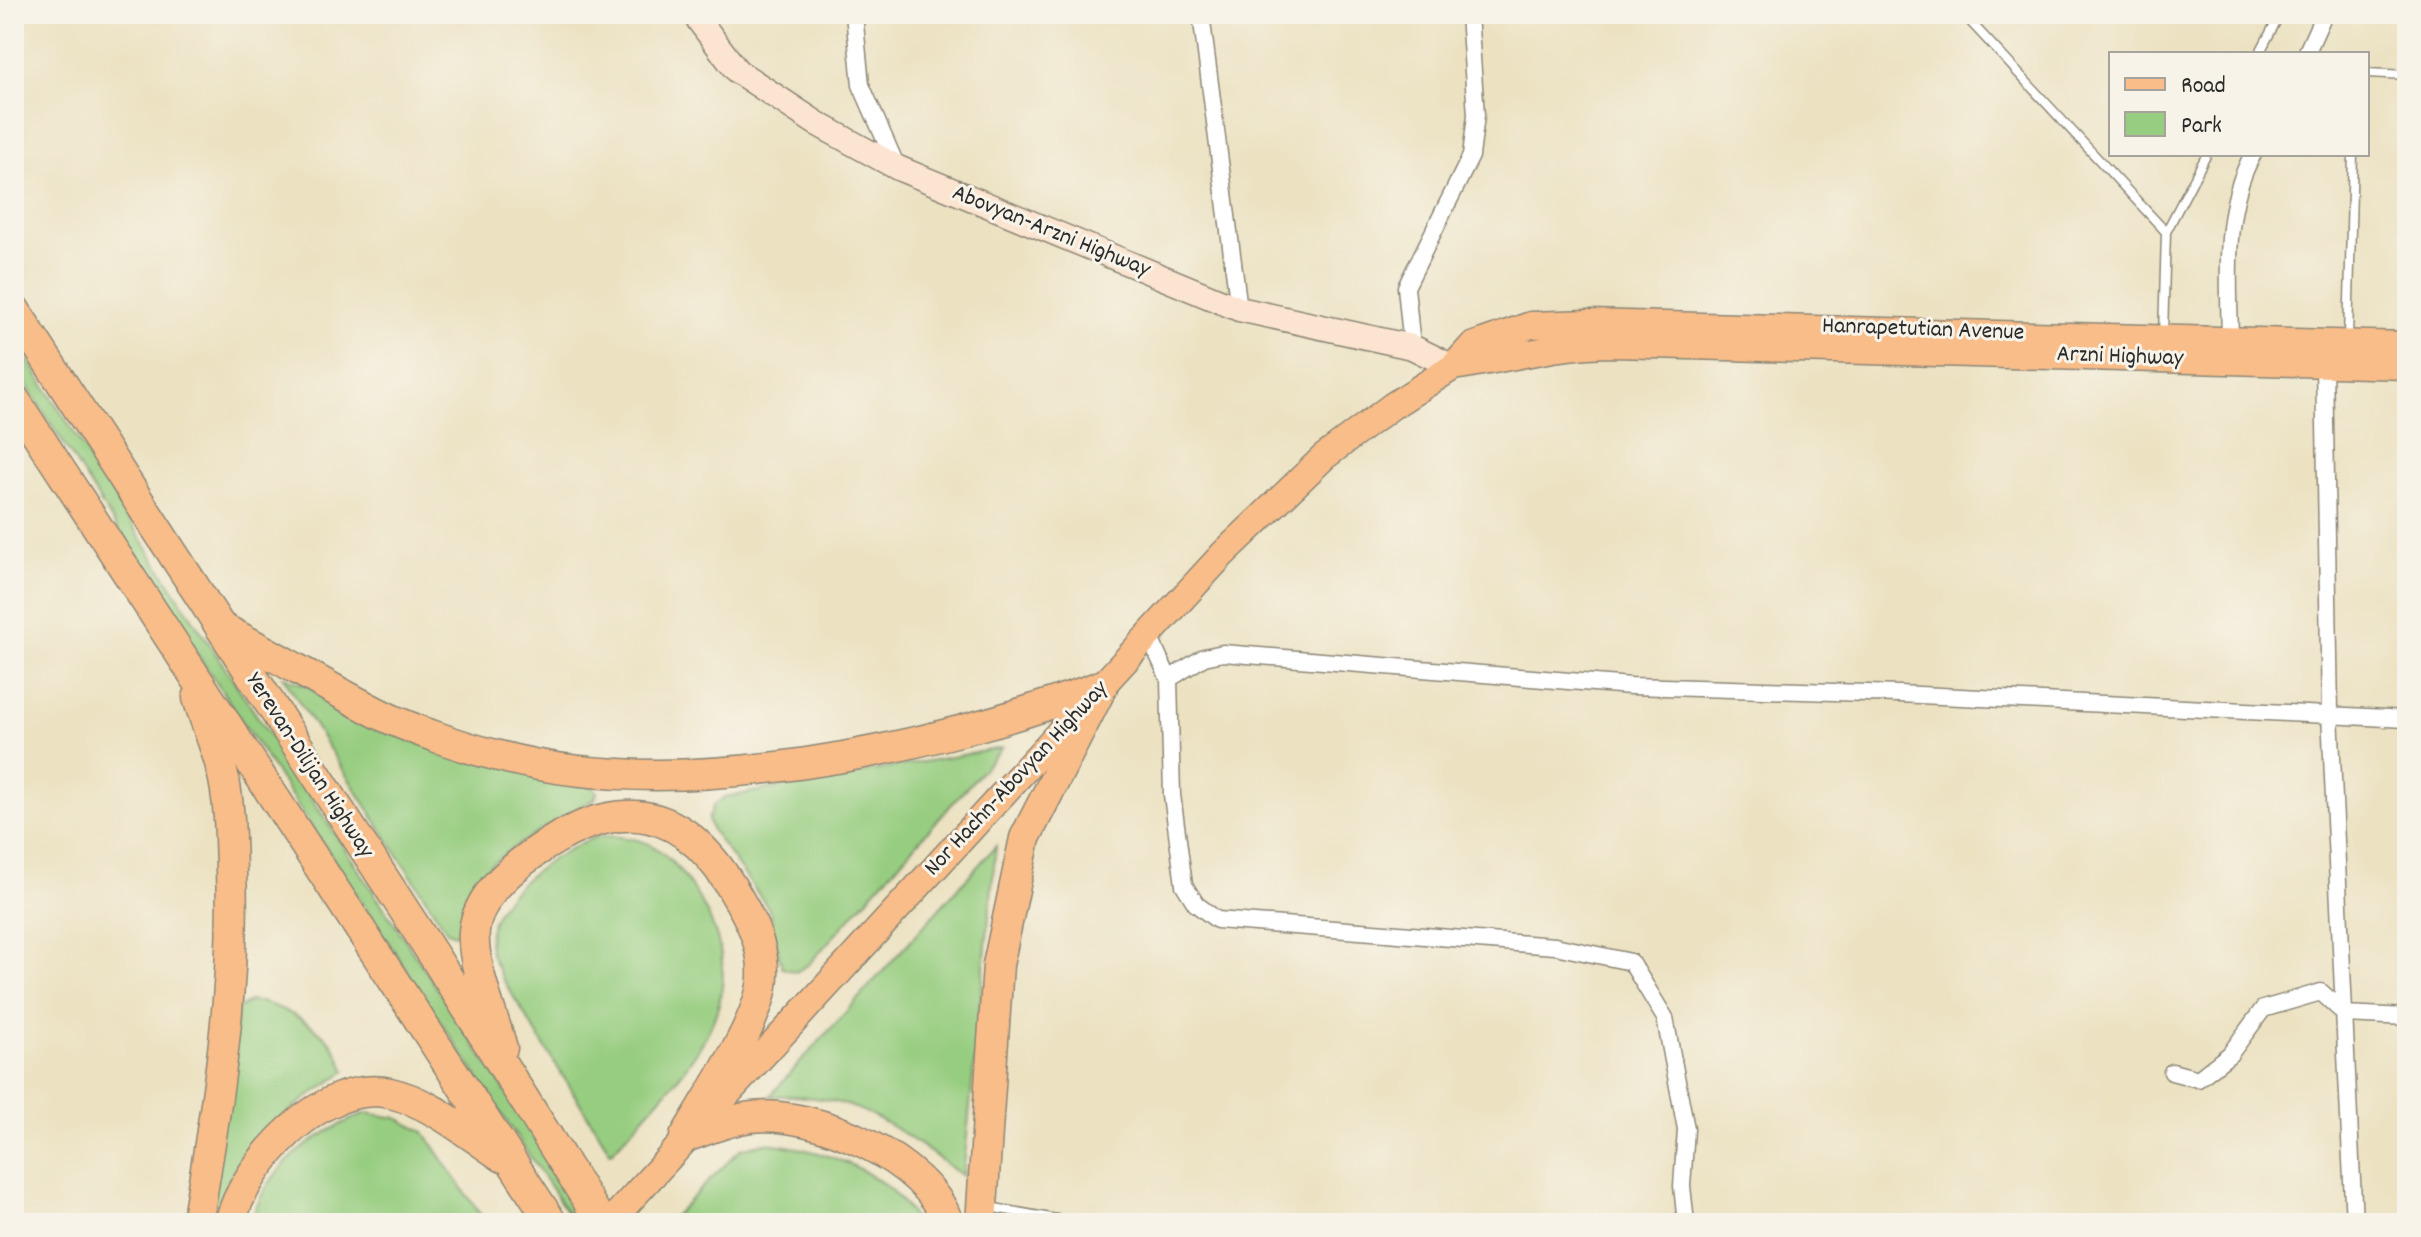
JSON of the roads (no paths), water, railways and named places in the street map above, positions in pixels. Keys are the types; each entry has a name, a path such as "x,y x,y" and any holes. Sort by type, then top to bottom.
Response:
{"highway":[{"name":"Yerevan-Dilijan Highway","path":"14,309 425,943 602,1223"},
{"name":"Yerevan-Dilijan Highway","path":"14,399 552,1223"},
{"path":"217,626 295,665 376,713 500,757 587,772 682,778 889,747 1023,716 1103,685"},
{"path":"183,654 222,768 229,821 232,908 231,989 197,1223"},
{"path":"981,1214 998,965 1025,838 1103,685"},
{"path":"512,1083 475,954 474,930 482,906 513,868 590,821 615,815 662,821 685,833 721,870 752,922 761,955 763,985 755,1013 685,1137"},
{"path":"230,1223 239,1195 267,1152 303,1121 354,1093 373,1090 418,1101 513,1163"},
{"path":"685,1137 752,1117 804,1122 838,1132 873,1147 912,1172 936,1196 948,1223"}],"main road":[{"name":"Abovyan-Arzni Highway","path":"694,14 737,71 816,123 898,168 1239,309 1412,347 1453,367"},
{"name":"Hanrapetutian Avenue","path":"1453,367 1472,346 1501,334 1531,325 1589,323 2407,345"},
{"name":"Arzni Highway","path":"1453,367 1576,344 1791,346 2407,366"},
{"name":"Nor Hachn-Abovyan Highway","path":"609,1223 1223,554 1324,457 1392,406 1453,367"}],"street":[{"path":"854,14 861,85 898,168"},
{"path":"1201,14 1239,309"},
{"path":"1412,347 1406,287 1471,156 1476,115 1469,14"},
{"path":"2307,52 2324,14"},
{"path":"2230,339 2228,239 2246,166 2252,156"},
{"path":"2324,363 2330,714 2354,1223"},
{"path":"1149,636 1169,679 1172,795 1184,885 1196,904 1217,920 1555,946 1631,962 1665,1018 1686,1129 1682,1186 1686,1223"},
{"path":"1169,679 1204,657 1223,653 1631,686 1915,695 2407,719"},
{"path":"2172,1072 2198,1079 2230,1054 2263,1009 2321,992 2345,1014 2407,1017"}],"lane":[{"path":"2260,52 2280,14"},
{"path":"1967,18 2166,232"},
{"path":"2369,73 2407,75"},
{"path":"2163,337 2166,232 2206,156"},
{"path":"2348,343 2353,156"},
{"path":"981,1214 1079,1223"}]}
